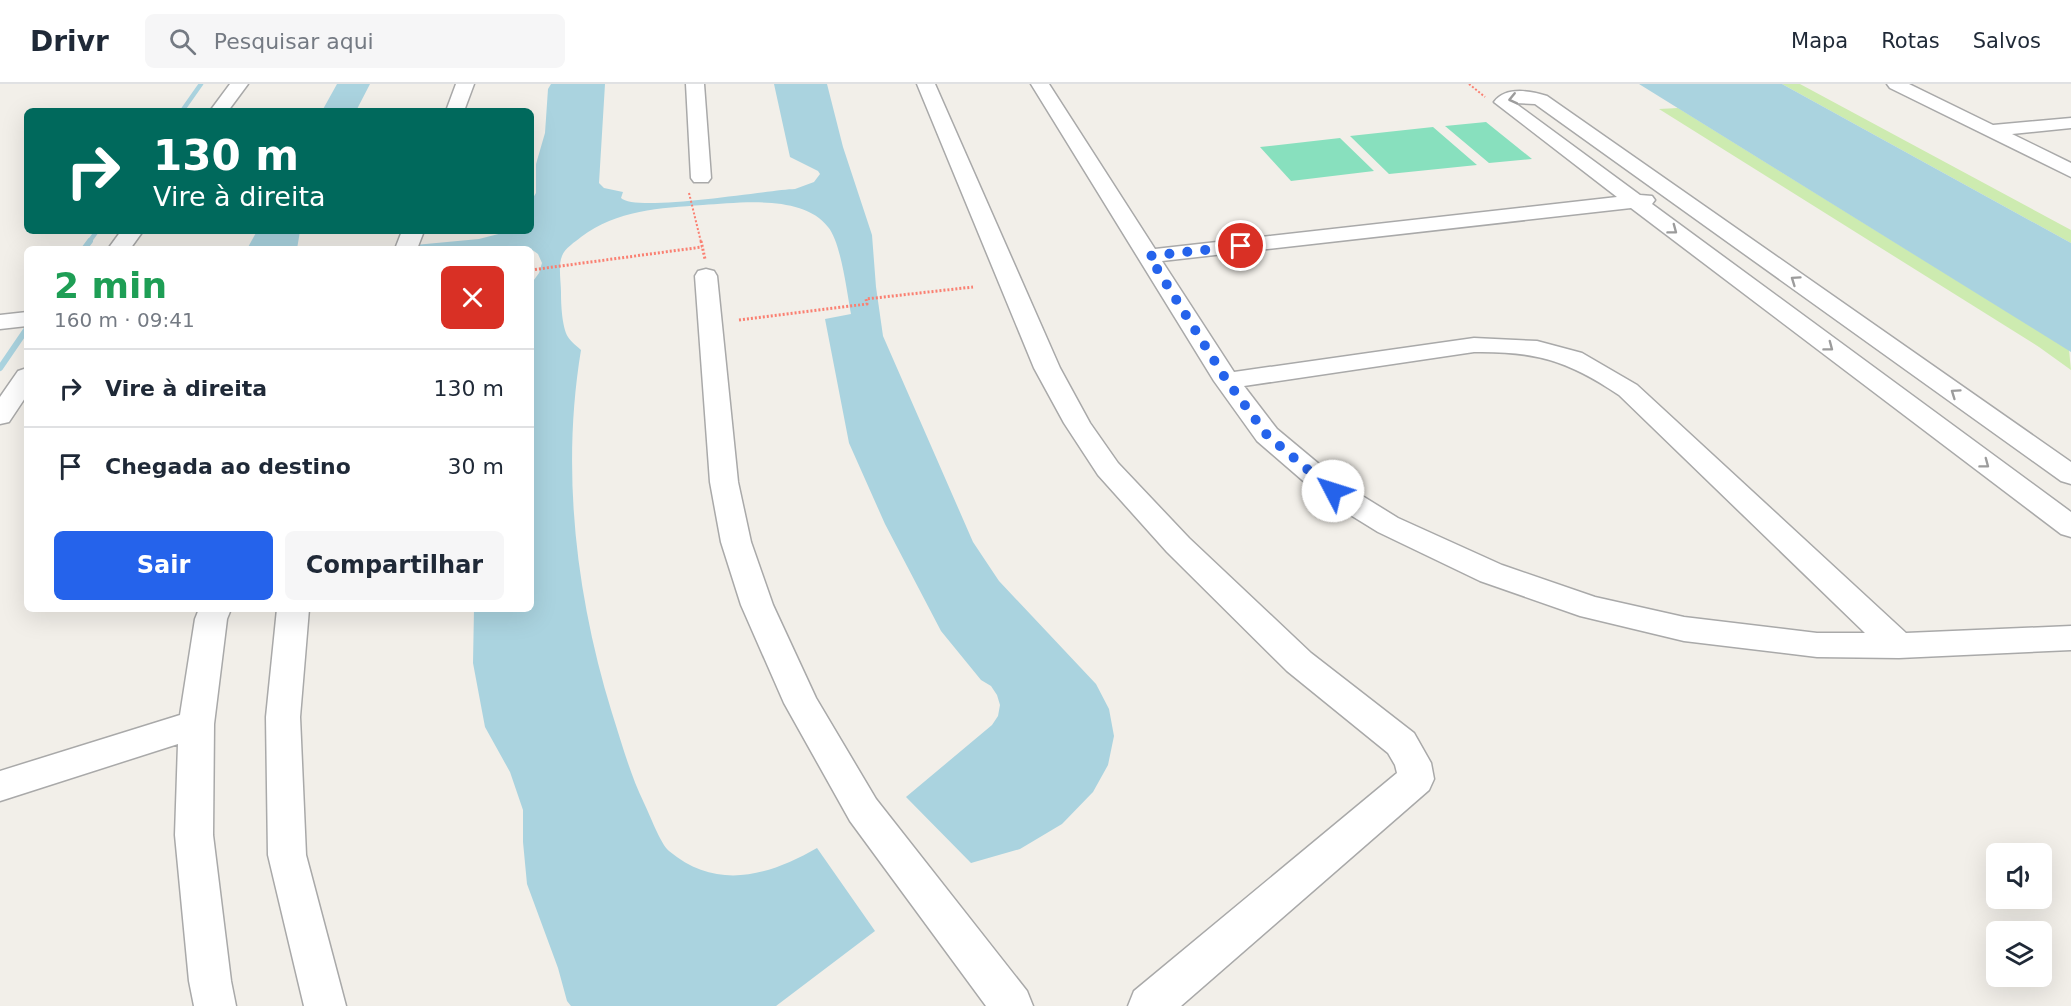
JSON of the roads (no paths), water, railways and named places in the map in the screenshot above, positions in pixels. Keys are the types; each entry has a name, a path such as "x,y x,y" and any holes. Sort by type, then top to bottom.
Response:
{"street":[{"path":"221,108 239,84"},
{"path":"457,108 465,84"},
{"path":"695,84 701,178"},
{"path":"926,84 1047,368 1077,423 1108,468 1178,545 1281,645 1401,743 1413,763 1416,779 1149,1006"},
{"path":"1040,84 1227,381 1267,435 1333,491 1388,525 1491,573 1591,608 1684,629 1817,645 1899,646 2071,638"},
{"path":"1896,84 2071,171"},
{"path":"2071,475 1560,113 1533,97 1505,99 1503,102 2071,528"},
{"path":"1522,117 1560,113"},
{"path":"1990,131 2071,123"},
{"path":"1149,256 1677,197"},
{"path":"120,246 130,234"},
{"path":"704,262 724,482 736,542 757,605 801,703 863,810 1012,1006"},
{"path":"0,306 20,316"},
{"path":"1227,381 1474,345 1536,346 1568,356 1601,371 1628,390 1899,646"},
{"path":"0,416 24,380"},
{"path":"213,612 196,724 194,835 210,981 216,1006"},
{"path":"293,612 283,717 287,855 325,1006"},
{"path":"0,786 196,724"}],"water":[{"path":"337,84 370,84 358,108 324,108"},
{"path":"551,84 605,84 599,183 604,188 623,192 621,198 632,202 650,203 703,200 795,189 814,182 820,174 818,171 790,157 774,84 827,84 843,147 872,235 883,336 973,542 999,581 1096,684 1109,709 1114,736 1108,765 1093,792 1062,824 1020,849 971,863 906,797 992,725 998,716 1000,705 991,686 981,680 941,631 885,524 849,443 825,319 851,314 840,256 833,234 817,216 803,209 752,202 639,212 609,221 570,245 562,256 560,274 564,327 569,339 581,350 572,441 576,533 581,579 600,669 630,770 639,792 669,851 687,864 705,871 724,875 761,872 799,858 817,848 875,931 776,1006 571,1006 567,1001 558,968 527,884 523,810 510,772 485,727 473,663 474,612 534,612 534,280 542,263 534,251 534,246 404,246 479,239 498,234 534,234 536,164 545,133 548,89"},
{"path":"1639,84 1782,84 2071,243 2071,352"},
{"path":"255,234 300,234 298,246 249,246"}],"waterway":[{"path":"184,108 201,84"},
{"path":"89,242 95,234"},
{"path":"86,246 90,241"},
{"path":"0,368 24,333"}]}
